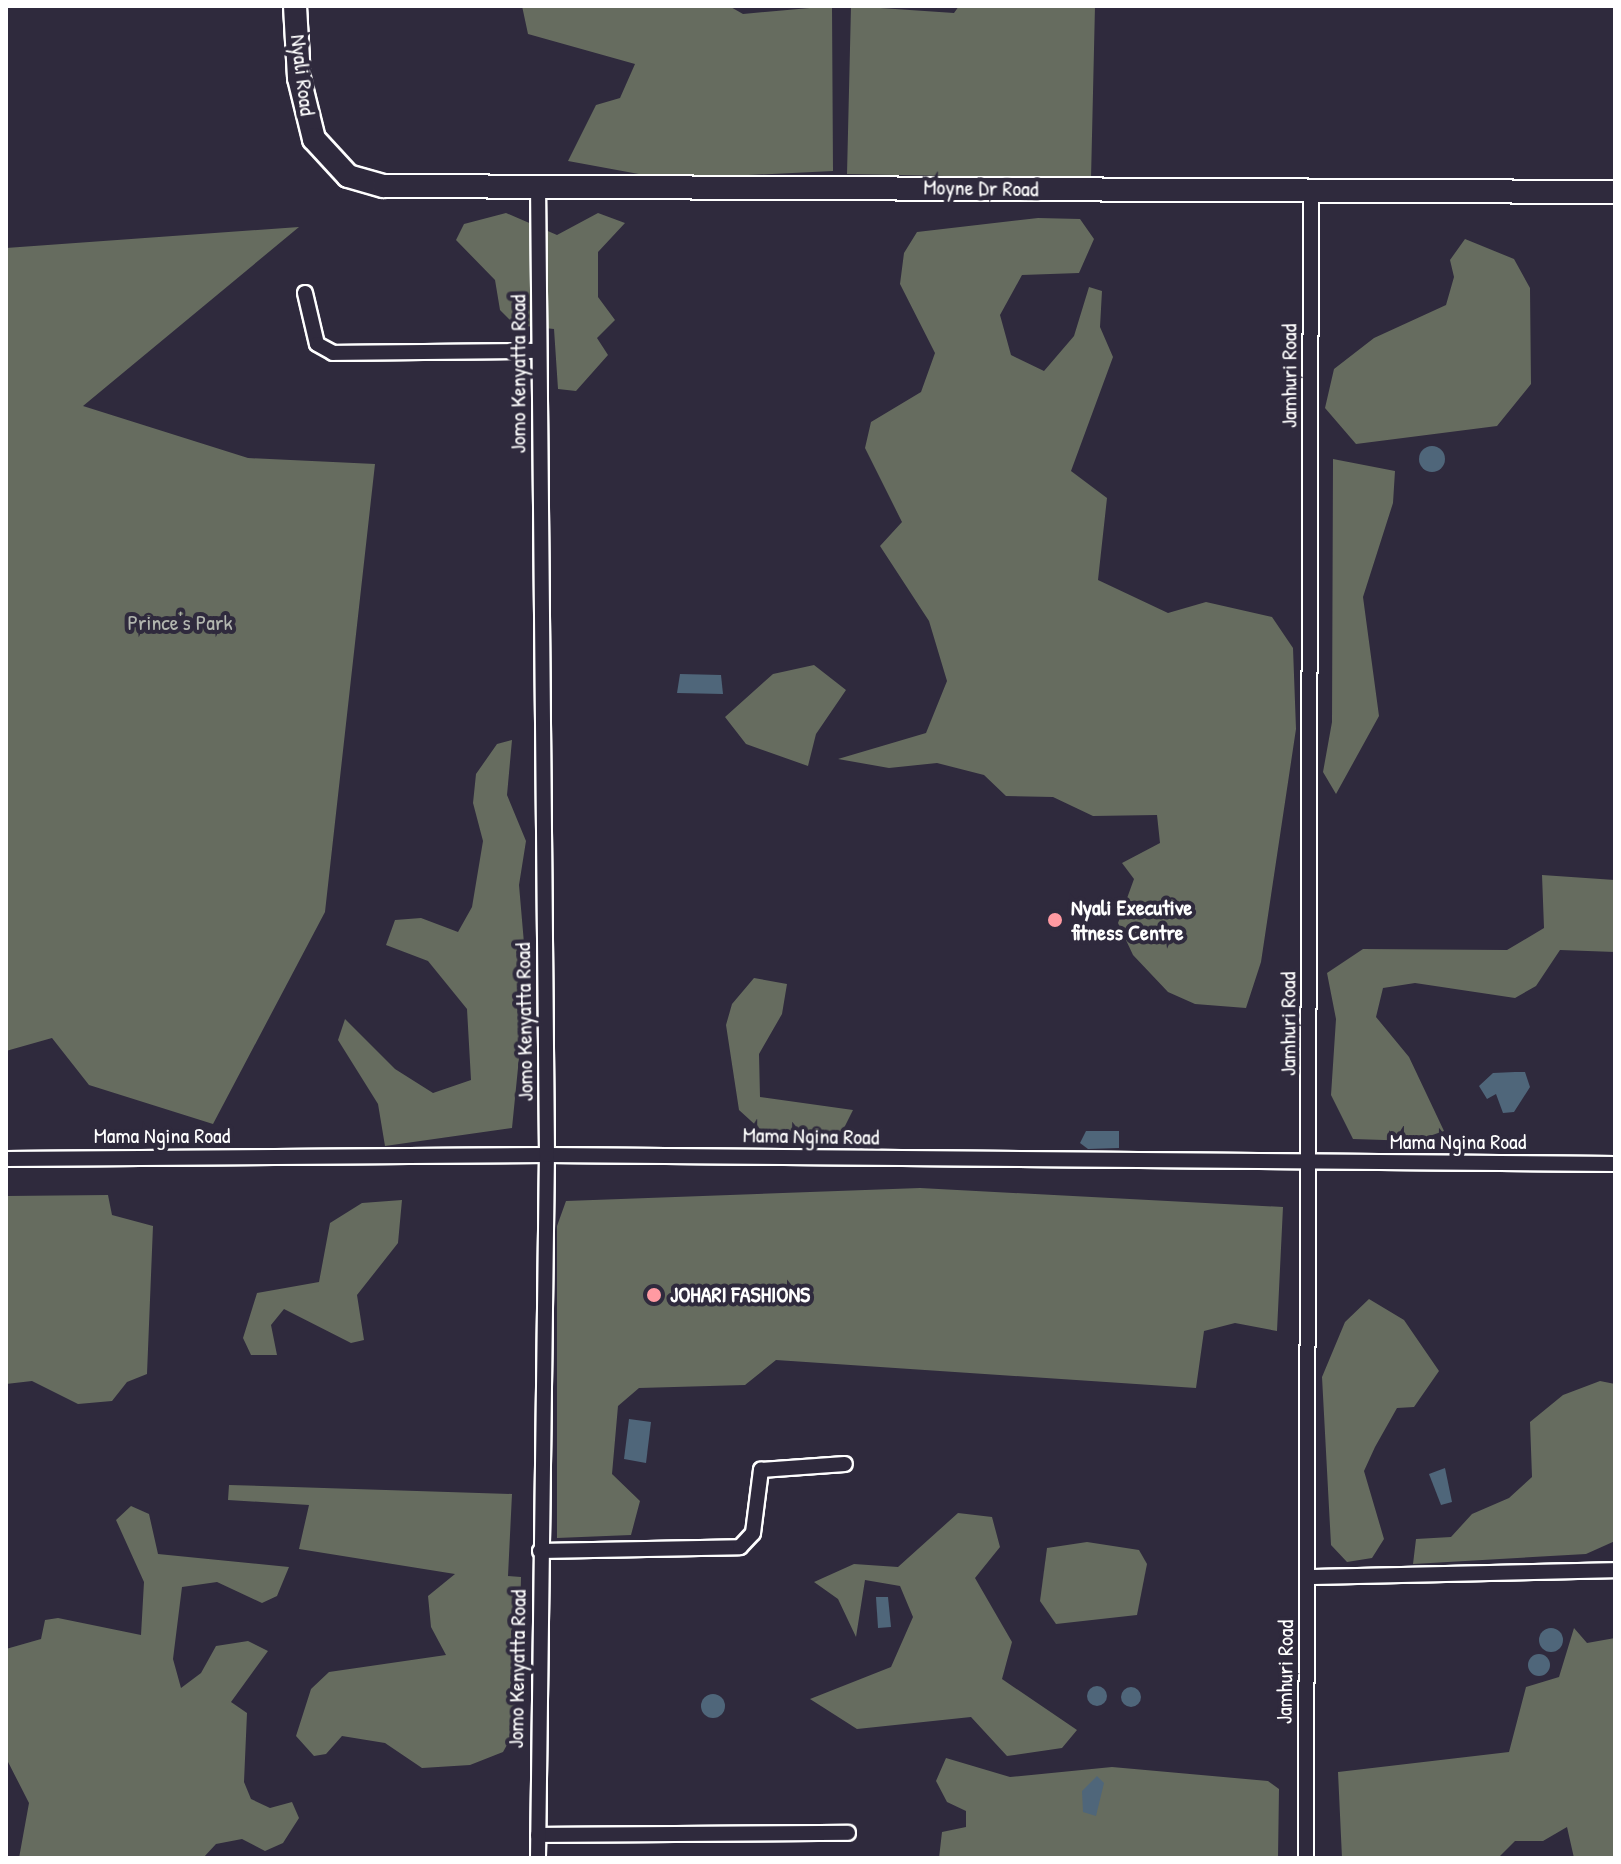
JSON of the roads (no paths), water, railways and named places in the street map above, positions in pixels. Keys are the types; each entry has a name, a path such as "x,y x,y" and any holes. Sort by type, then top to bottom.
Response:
{"main road":[{"name":"Nyali Road","path":"295,6 306,113 328,161 348,176"},
{"name":"Moyne Dr Road","path":"348,176 411,188 538,185 1615,192"}],"street":[{"name":"Jomo Kenyatta Road","path":"538,185 547,1155 538,1858"},
{"name":"Jamhuri Road","path":"1306,1858 1311,190"},
{"path":"305,293 317,344 333,353 539,351"},
{"name":"Mama Ngina Road","path":"6,1159 547,1155 1310,1164 1615,1164"},
{"path":"540,1551 740,1547 753,1533 761,1470 845,1464"},
{"path":"1309,1577 1615,1570"},
{"path":"538,1835 848,1833"}],"water":[{"path":"1432,446 1441,450 1445,459 1441,468 1432,472 1423,468 1419,459 1423,450"},
{"path":"680,674 721,675 723,694 677,693"},
{"path":"1525,1072 1530,1087 1514,1112 1503,1113 1496,1094 1487,1099 1479,1086 1493,1073"},
{"path":"1086,1131 1119,1131 1119,1148 1088,1149 1080,1143"},
{"path":"629,1419 651,1422 646,1463 624,1459"},
{"path":"1445,1468 1452,1502 1441,1505 1429,1474"},
{"path":"876,1597 888,1597 891,1627 878,1628"},
{"path":"1551,1628 1560,1631 1563,1640 1560,1649 1551,1652 1542,1649 1539,1640 1542,1631"},
{"path":"1539,1654 1547,1657 1550,1665 1547,1673 1539,1676 1531,1673 1528,1665 1531,1657"},
{"path":"1097,1686 1104,1689 1107,1696 1104,1703 1097,1706 1090,1703 1087,1696 1090,1689"},
{"path":"1131,1687 1138,1690 1141,1697 1138,1704 1131,1707 1124,1704 1121,1697 1124,1690"},
{"path":"713,1694 722,1697 725,1706 722,1715 713,1718 704,1715 701,1706 704,1697"},
{"path":"1097,1776 1104,1783 1096,1816 1083,1812 1082,1791"}],"place":[{"name":"Nyali Executive fitness Centre","path":"1055,920"},
{"name":"JOHARI FASHIONS","path":"654,1295"}],"park label":[{"name":"Prince's Park","path":"180,623"}]}
